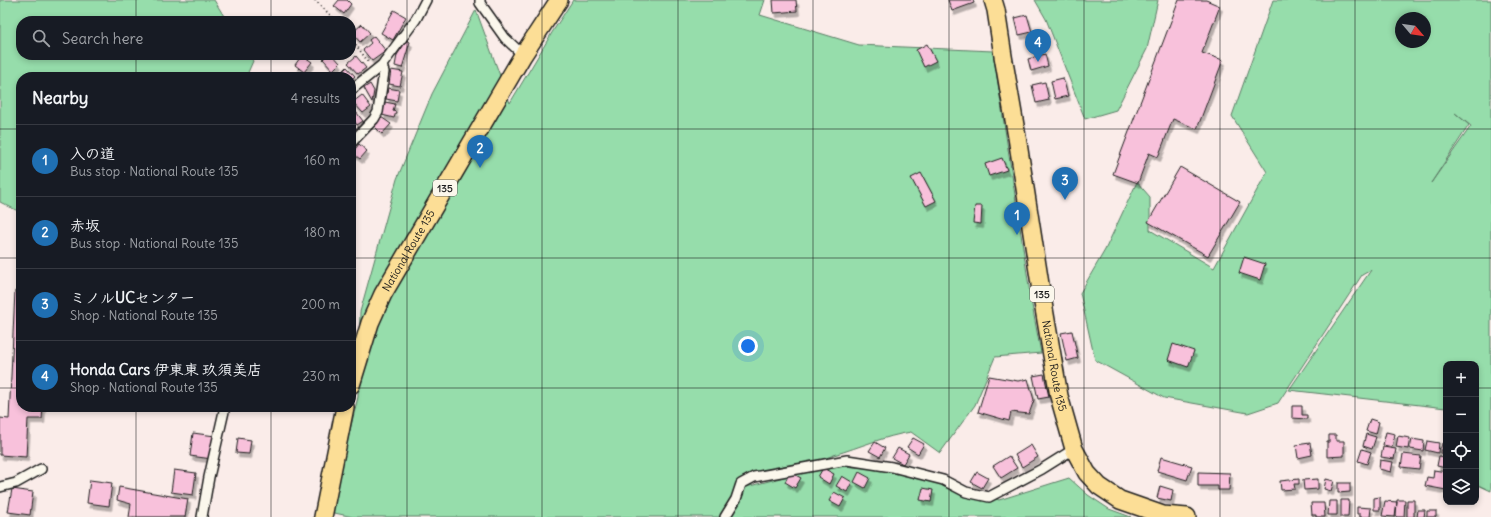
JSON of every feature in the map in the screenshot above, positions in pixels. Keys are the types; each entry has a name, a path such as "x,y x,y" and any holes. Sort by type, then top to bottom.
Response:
{"highway":[{"name":"National Route 135","path":"356,369 370,324 382,294 523,55 558,0"},
{"name":"National Route 135","path":"993,0 1018,137 1042,297 1059,396 1074,449 1087,473 1099,486 1120,500 1163,515 1187,517"},
{"path":"323,517 344,412"}],"street":[{"path":"356,86 378,68 416,19 426,0"},
{"path":"480,0 480,3 506,38 523,55"},
{"path":"356,138 374,119 378,112 384,72 378,68"},
{"path":"202,517 209,477 224,412"},
{"path":"725,517 736,499 741,484 754,477 847,460 892,467 943,480 966,492 989,497 1042,469 1074,449"},
{"path":"0,487 16,483 41,469"}],"path":[{"path":"315,0 331,16"},
{"path":"356,44 378,68"}],"green space":[{"path":"0,0 214,0 224,16 16,16 16,60 253,61 248,72 16,72 16,210 0,202"},
{"path":"573,0 765,0 760,15 859,45 993,51 1031,300 1041,353 995,357 975,405 940,453 911,432 882,439 804,465 754,477 746,487 788,476 841,466 910,471 957,483 999,500 1069,478 1088,495 1109,509 1131,517 353,517 330,512 354,412 356,412 358,397 360,312 397,179 432,94 476,10 510,103"},
{"path":"1035,0 1158,0 1147,49 1116,110 1085,119 1046,19"},
{"path":"1273,0 1491,0 1491,491 1479,485 1479,361 1443,361 1443,408 1289,390 1371,270 1362,275 1278,403 1248,413 1164,398 1095,360 1080,293 1105,250 1137,182 1150,197 1150,230 1214,268 1267,172 1232,116","holes":["1455,113 1471,126 1431,183 1469,125"]}],"building":[{"path":"339,0 347,0 351,4 344,14 334,6"},
{"path":"773,0 796,0 797,11 774,13"},
{"path":"948,0 973,0 974,3 952,11"},
{"path":"1179,0 1206,0 1220,6 1202,53 1223,60 1197,129 1173,119 1158,157 1149,153 1138,183 1113,174"},
{"path":"394,10 406,17 393,40 381,33"},
{"path":"1027,15 1032,32 1019,35 1015,18"},
{"path":"362,24 370,33 360,42 356,38 356,29"},
{"path":"374,36 386,51 372,61 363,50 371,43 369,40"},
{"path":"407,40 410,42 402,68 395,66 397,55"},
{"path":"927,44 936,61 924,67 916,50"},
{"path":"1045,54 1048,66 1031,71 1028,59"},
{"path":"356,56 366,68 358,74 348,63 351,60 356,60"},
{"path":"298,60 309,60 312,62 304,72 295,65"},
{"path":"324,60 337,60 340,63 333,70"},
{"path":"347,67 351,72 342,72"},
{"path":"391,70 403,72 400,86 389,84"},
{"path":"1063,78 1068,96 1055,99 1051,81"},
{"path":"1045,82 1049,100 1036,103 1032,85"},
{"path":"370,84 374,91 372,102 364,88"},
{"path":"388,88 399,90 397,101 386,99"},
{"path":"362,95 371,107 363,113 356,105 356,100"},
{"path":"385,102 395,104 393,111 396,112 394,118 382,115"},
{"path":"356,112 363,121 357,125 356,124"},
{"path":"381,117 391,124 382,134 374,126"},
{"path":"359,144 367,151 360,159 356,156 356,148"},
{"path":"1002,158 1007,170 989,176 985,164"},
{"path":"1180,167 1240,202 1208,256 1148,222"},
{"path":"921,173 936,201 926,206 911,178"},
{"path":"975,206 982,206 981,224 973,223"},
{"path":"1244,257 1265,264 1260,280 1239,273"},
{"path":"16,291 16,412 43,412 42,419 28,419 26,457 0,455 0,418 9,419"},
{"path":"1072,331 1078,358 1067,361 1061,333"},
{"path":"1173,344 1194,351 1188,367 1168,360"},
{"path":"1044,374 1049,397 1038,399 1033,376"},
{"path":"989,376 1018,381 1028,379 1034,400 1029,414 1011,412 1009,421 978,412"},
{"path":"1292,406 1302,406 1302,415 1307,415 1307,419 1292,418"},
{"path":"1370,419 1379,422 1376,434 1366,431"},
{"path":"1386,432 1395,434 1392,447 1383,445"},
{"path":"193,433 215,436 212,459 190,456"},
{"path":"1366,434 1376,437 1372,449 1363,446"},
{"path":"1329,435 1336,435 1336,441 1344,441 1344,456 1327,457 1327,442 1329,442"},
{"path":"1398,436 1410,438 1408,449 1396,447"},
{"path":"238,438 251,440 249,454 236,453"},
{"path":"913,438 924,444 918,454 907,447"},
{"path":"1412,439 1424,441 1423,451 1410,449"},
{"path":"1427,441 1439,443 1438,453 1425,450"},
{"path":"875,442 885,448 880,457 869,451"},
{"path":"1310,443 1312,455 1298,458 1296,445"},
{"path":"1442,443 1443,443 1443,454 1440,453"},
{"path":"1031,445 1038,457 1022,467 1015,455"},
{"path":"1383,447 1396,449 1394,459 1381,457"},
{"path":"898,448 909,454 903,464 892,458"},
{"path":"1362,449 1371,452 1367,464 1358,461"},
{"path":"1403,454 1421,456 1419,469 1401,467"},
{"path":"1009,456 1017,468 1001,478 993,466"},
{"path":"1439,456 1443,457 1443,467 1437,466"},
{"path":"1161,457 1192,466 1187,480 1157,471"},
{"path":"1380,460 1393,462 1391,472 1379,469"},
{"path":"823,468 834,474 829,484 818,477"},
{"path":"174,470 196,473 193,495 171,492"},
{"path":"1434,470 1443,472 1443,489 1425,486 1427,477 1433,478"},
{"path":"790,472 801,478 795,488 785,482"},
{"path":"859,472 870,478 865,488 854,482"},
{"path":"977,472 988,478 982,488 971,482"},
{"path":"1198,472 1230,473 1229,490 1218,490 1218,486 1198,486"},
{"path":"842,476 852,482 847,492 836,486"},
{"path":"1299,479 1299,484 1294,484 1295,489 1281,490 1280,481"},
{"path":"1318,479 1318,489 1304,490 1303,480"},
{"path":"1326,479 1334,481 1331,491 1324,489"},
{"path":"90,480 112,483 109,506 87,503"},
{"path":"1338,483 1350,483 1350,492 1338,493"},
{"path":"1160,486 1173,490 1171,501 1157,498"},
{"path":"119,487 188,499 185,517 129,517 131,504 117,500"},
{"path":"923,488 933,490 931,502 920,500"},
{"path":"12,489 33,492 30,515 8,512"},
{"path":"834,492 845,498 840,507 829,501"},
{"path":"1380,497 1380,510 1374,510 1374,498"},
{"path":"1341,500 1349,500 1348,517 1341,517"},
{"path":"1397,500 1405,500 1404,517 1396,517"},
{"path":"1407,500 1414,500 1414,517 1407,517"},
{"path":"1329,501 1337,501 1337,515 1328,515"},
{"path":"1385,501 1397,502 1395,517 1382,516"},
{"path":"1311,503 1324,503 1325,517 1316,517 1316,515 1312,515"},
{"path":"1357,507 1371,508 1370,517 1360,517 1360,514 1357,514"},
{"path":"1418,510 1425,510 1424,517 1417,517"},
{"path":"1427,511 1436,511 1436,517 1427,517"}],"place":[{"name":"Honda Cars 伊東東 玖須美店","path":"1038,62"},
{"name":"赤坂","path":"480,168"},
{"name":"ミノルUCセンター","path":"1065,200"},
{"name":"入の道","path":"1017,235"}]}
